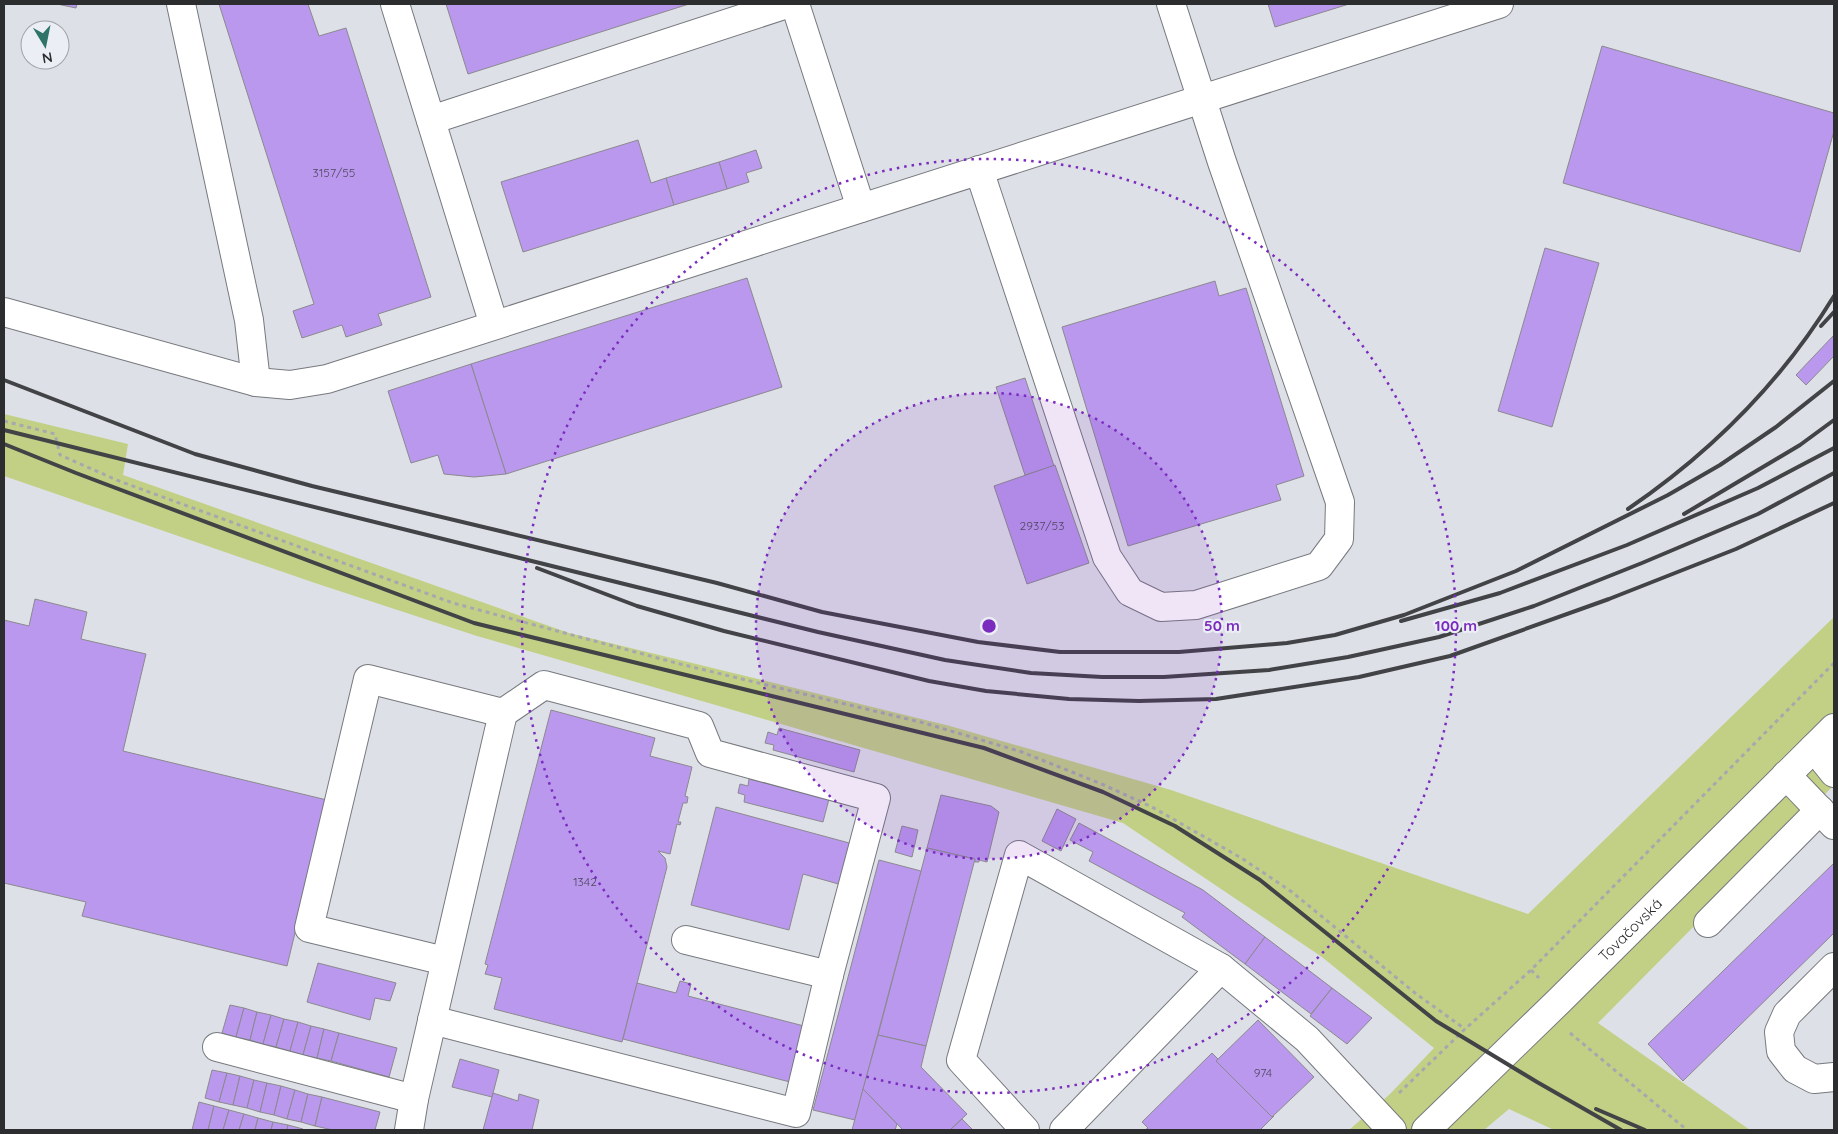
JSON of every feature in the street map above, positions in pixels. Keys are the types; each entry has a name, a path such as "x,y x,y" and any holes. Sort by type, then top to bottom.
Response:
{"main road":[{"path":"181,4 249,320 256,382"},
{"path":"395,4 494,325"},
{"path":"431,120 787,4"},
{"path":"795,4 861,208"},
{"path":"979,170 1107,557 1130,592 1161,607 1196,605 1319,566 1339,539 1340,502 1222,162 1172,4"},
{"path":"4,312 256,382 290,385 328,378 1499,4"},
{"path":"445,961 309,928 368,679 503,712"},
{"path":"409,1130 414,1099 445,961 503,712 544,685 699,726 710,753 876,798 796,1113 432,1020"},
{"name":"Tovačovská","path":"1426,1130 1834,728"},
{"path":"1814,748 1834,773"},
{"path":"1708,923 1827,818 1786,775"},
{"path":"1026,1130 961,1060 1019,855 1221,968 1307,1039 1385,1122"},
{"path":"686,940 830,976"},
{"path":"1834,967 1787,1014 1779,1032 1781,1051 1794,1069 1814,1079 1834,1077"},
{"path":"1064,1130 1221,968"},
{"path":"217,1047 414,1099"}],"path":[{"path":"4,421 55,434 60,455 119,481 453,603 680,664 932,726 1022,752 1104,785 1152,807 1244,859 1292,892 1415,994 1465,1029"},
{"path":"1385,1122 1465,1029 1530,970 1834,663"},
{"path":"1561,999 1563,1019 1567,1030 1687,1130"}],"green space":[{"path":"4,414 128,444 123,475 569,633 950,726 1171,790 1528,914 1834,617 1834,785 1598,1023 1750,1130 1554,1130 1509,1109 1484,1130 1349,1130 1390,1094 1434,1048 1322,957 1123,823 477,636 318,584 4,476"}],"building":[{"path":"57,4 77,4 76,8"},
{"path":"219,4 308,4 319,36 346,28 431,297 378,314 382,325 346,337 342,325 302,338 293,311 314,304"},
{"path":"446,4 689,4 468,74"},
{"path":"1268,4 1349,4 1275,27"},
{"path":"1602,46 1834,113 1834,131 1800,252 1563,183"},
{"path":"638,140 651,183 666,178 674,205 523,252 501,182"},
{"path":"756,150 762,168 746,173 749,182 727,189 719,162"},
{"path":"719,162 727,189 674,205 666,178"},
{"path":"1545,248 1599,263 1552,427 1498,411"},
{"path":"747,278 782,387 506,474 471,364"},
{"path":"1215,281 1219,296 1246,288 1304,476 1276,485 1281,500 1128,546 1062,327"},
{"path":"1834,335 1834,356 1806,385 1796,375"},
{"path":"471,364 506,474 474,477 444,474 438,455 411,463 388,391"},
{"path":"1025,378 1054,466 1025,475 996,387"},
{"path":"1055,465 1089,563 1027,584 994,486"},
{"path":"35,599 87,612 81,639 146,654 123,751 327,800 287,966 82,916 86,902 4,883 4,620 29,626"},
{"path":"551,710 655,738 650,756 692,767 685,796 688,797 687,803 683,803 678,822 681,822 680,825 677,824 670,854 658,851 665,858 667,867 622,1042 494,1009 502,978 485,974 488,965 485,964"},
{"path":"779,728 860,750 854,772 773,750 774,745 765,743 768,732 777,735"},
{"path":"749,779 829,799 823,822 744,802 745,795 738,793 740,784 748,786"},
{"path":"941,795 991,806 999,812 987,862 979,860 979,862 975,862 975,859 927,848"},
{"path":"716,807 853,844 842,885 803,874 789,930 691,905"},
{"path":"1057,809 1076,819 1061,851 1042,841"},
{"path":"1079,823 1203,890 1265,937 1245,964 1182,917 1185,913 1089,861 1093,852 1070,840"},
{"path":"902,826 918,830 912,857 895,852"},
{"path":"927,848 975,859 926,1046 878,1035"},
{"path":"879,860 921,871 855,1120 813,1110"},
{"path":"1834,863 1834,933 1683,1081 1648,1044"},
{"path":"1265,937 1332,988 1311,1014 1245,964"},
{"path":"318,963 396,983 390,1001 375,998 370,1020 307,1002"},
{"path":"680,981 691,984 688,996 804,1026 790,1082 623,1039 637,983 676,993"},
{"path":"1332,988 1372,1018 1347,1044 1310,1016"},
{"path":"230,1005 244,1008 236,1037 222,1033"},
{"path":"244,1008 257,1012 250,1040 236,1037"},
{"path":"257,1012 271,1015 263,1044 250,1040"},
{"path":"271,1015 284,1019 276,1047 263,1044"},
{"path":"284,1019 298,1022 290,1051 276,1047"},
{"path":"1258,1020 1314,1077 1272,1117 1216,1061"},
{"path":"298,1022 311,1026 303,1055 290,1051"},
{"path":"311,1026 324,1029 317,1058 303,1055"},
{"path":"324,1029 339,1033 331,1061 317,1058"},
{"path":"339,1033 397,1048 389,1077 331,1061"},
{"path":"878,1035 926,1046 921,1067 967,1114 950,1130 903,1130 863,1089"},
{"path":"1212,1053 1218,1059 1216,1061 1272,1117 1274,1116 1260,1130 1145,1130 1148,1128 1142,1122"},
{"path":"460,1059 499,1070 492,1097 452,1087"},
{"path":"212,1070 227,1073 219,1102 205,1098"},
{"path":"227,1073 240,1076 233,1105 219,1102"},
{"path":"240,1076 254,1080 247,1108 233,1105"},
{"path":"254,1080 267,1083 260,1112 247,1108"},
{"path":"267,1083 281,1086 274,1115 260,1112"},
{"path":"281,1086 295,1090 287,1119 274,1115"},
{"path":"863,1089 897,1124 895,1130 852,1130"},
{"path":"295,1090 308,1094 301,1122 287,1119"},
{"path":"493,1093 518,1101 519,1094 539,1100 532,1130 483,1130"},
{"path":"308,1094 322,1097 315,1126 301,1122"},
{"path":"322,1097 380,1112 375,1130 333,1130 315,1126"},
{"path":"199,1102 214,1106 208,1130 192,1130"},
{"path":"214,1106 229,1110 223,1130 208,1130"},
{"path":"229,1110 244,1114 239,1130 223,1130"},
{"path":"244,1114 258,1118 255,1130 239,1130"},
{"path":"258,1118 273,1122 271,1130 255,1130"},
{"path":"962,1119 973,1130 950,1130"},
{"path":"273,1122 288,1125 287,1130 271,1130"},
{"path":"288,1125 303,1129 303,1130 287,1130"}],"railway":[{"path":"1628,509 1687,464 1742,413 1768,386 1791,357 1814,327 1834,296"},
{"path":"1821,326 1834,312"},
{"path":"4,380 195,454 312,486 717,583 822,612 978,642 1060,652 1179,652 1287,643 1335,635 1404,615 1516,571 1668,495 1720,465 1776,427 1834,381"},
{"path":"1684,514 1800,445 1834,420"},
{"path":"4,430 818,632 945,660 1031,673 1102,677 1164,677 1269,670 1348,657 1439,637 1534,606 1642,563 1758,514 1834,473"},
{"path":"4,444 474,623 984,748 1103,792 1175,826 1260,880 1436,1021 1621,1130"},
{"path":"1401,621 1500,593 1627,545 1758,488 1834,448"},
{"path":"537,568 637,606 724,631 929,681 986,691 1069,699 1139,701 1216,699 1359,677 1450,656 1609,599 1736,549 1834,503"},
{"path":"1596,1109 1645,1130"}]}
